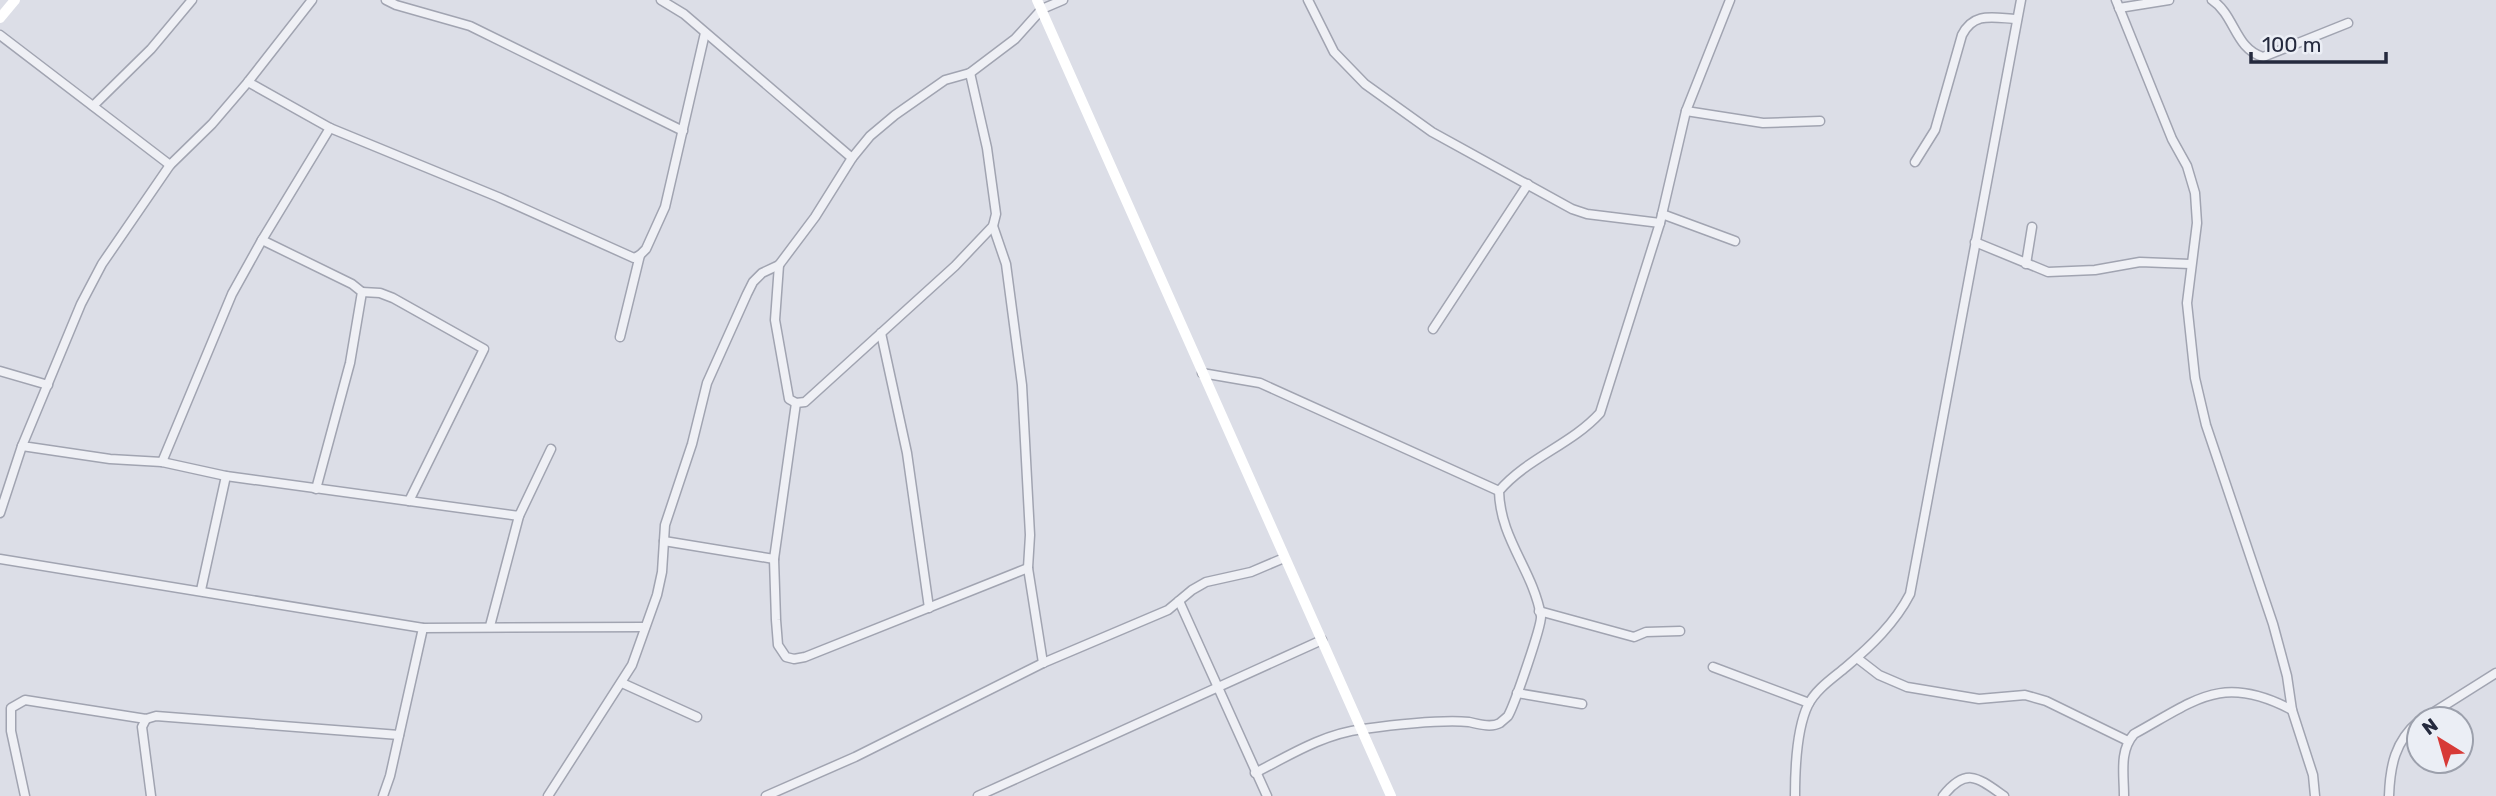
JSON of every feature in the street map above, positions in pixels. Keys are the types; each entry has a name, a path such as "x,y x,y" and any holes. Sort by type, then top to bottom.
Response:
{"main road":[{"path":"0,18 15,0"},
{"path":"1040,5 1391,796"}],"street":[{"path":"93,106 151,49 192,0"},
{"path":"0,513 22,446 81,304 102,264 170,165 212,124 312,0"},
{"path":"386,0 470,26 683,131"},
{"path":"661,0 684,14 852,158"},
{"path":"548,796 632,666 657,595 664,525 692,444 707,383 753,282 779,265 815,218 852,158 870,136 928,90 945,80 970,73 1015,39 1040,5 1063,0"},
{"path":"1308,0 1334,52 1365,84 1432,132 1572,209 1587,214 1661,219 1735,241"},
{"path":"1255,773 1308,745 1337,734 1362,729 1440,723 1497,725 1507,717 1541,618 1530,584 1510,544 1502,520 1499,491 1510,478 1586,429 1600,413 1661,219 1686,111 1730,0"},
{"path":"1795,796 1801,734 1809,703 1898,615 1910,594 2021,0"},
{"path":"2169,0 2118,4 2172,139 2187,166 2195,193 2197,223 2187,303 2201,401 2254,572 2273,624 2287,676 2292,710 2313,775 2315,796"},
{"path":"2212,0 2224,12 2245,48 2263,57 2348,23"},
{"path":"1915,162 1935,130 1967,25 1977,18 2017,19"},
{"path":"248,82 330,128 498,197 634,258 646,248 665,207 705,33"},
{"path":"0,35 170,165"},
{"path":"779,265 775,320 789,398 796,403 805,402 955,266 993,226 996,215 987,148 970,73"},
{"path":"1686,111 1763,123 1820,121"},
{"path":"162,463 232,294 330,128"},
{"path":"1433,329 1528,184"},
{"path":"993,226 1006,264 1022,385 1030,536 1027,568 1043,663"},
{"path":"2026,264 2032,228"},
{"path":"262,240 352,284 362,292 380,293 394,298 484,349 409,501"},
{"path":"1975,242 2048,272 2095,270 2140,262 2190,264"},
{"path":"620,337 640,255"},
{"path":"316,489 350,363 362,292"},
{"path":"880,332 907,453 929,608"},
{"path":"0,371 48,385"},
{"path":"1202,373 1261,383 1499,491"},
{"path":"796,403 774,559 778,645 786,657 805,657 1027,568"},
{"path":"22,446 110,459 162,463 226,476 519,516"},
{"path":"490,626 519,516 551,450"},
{"path":"201,590 226,476"},
{"path":"664,541 774,559"},
{"path":"765,796 855,757 1043,663 1168,610 1206,582 1251,572 1284,558"},
{"path":"0,559 423,628 645,627"},
{"path":"1179,601 1267,796"},
{"path":"1539,611 1634,637 1646,632 1679,631"},
{"path":"383,796 423,628"},
{"path":"978,796 1322,640"},
{"path":"1857,657 1886,679 1907,687 1979,699 2025,695 2046,701 2127,741"},
{"path":"1713,667 1809,703"},
{"path":"2445,705 2496,673"},
{"path":"622,683 697,717"},
{"path":"2124,796 2123,753 2127,741 2134,734 2203,696 2237,690 2276,701 2292,710"},
{"path":"1517,693 1582,704"},
{"path":"25,796 11,731 11,708 25,700 146,719 156,716 399,735"},
{"path":"146,719 142,727 151,796"},
{"path":"2389,796 2389,772 2405,734"},
{"path":"1943,796 1954,782 1964,777 1981,779 2004,796"}]}
